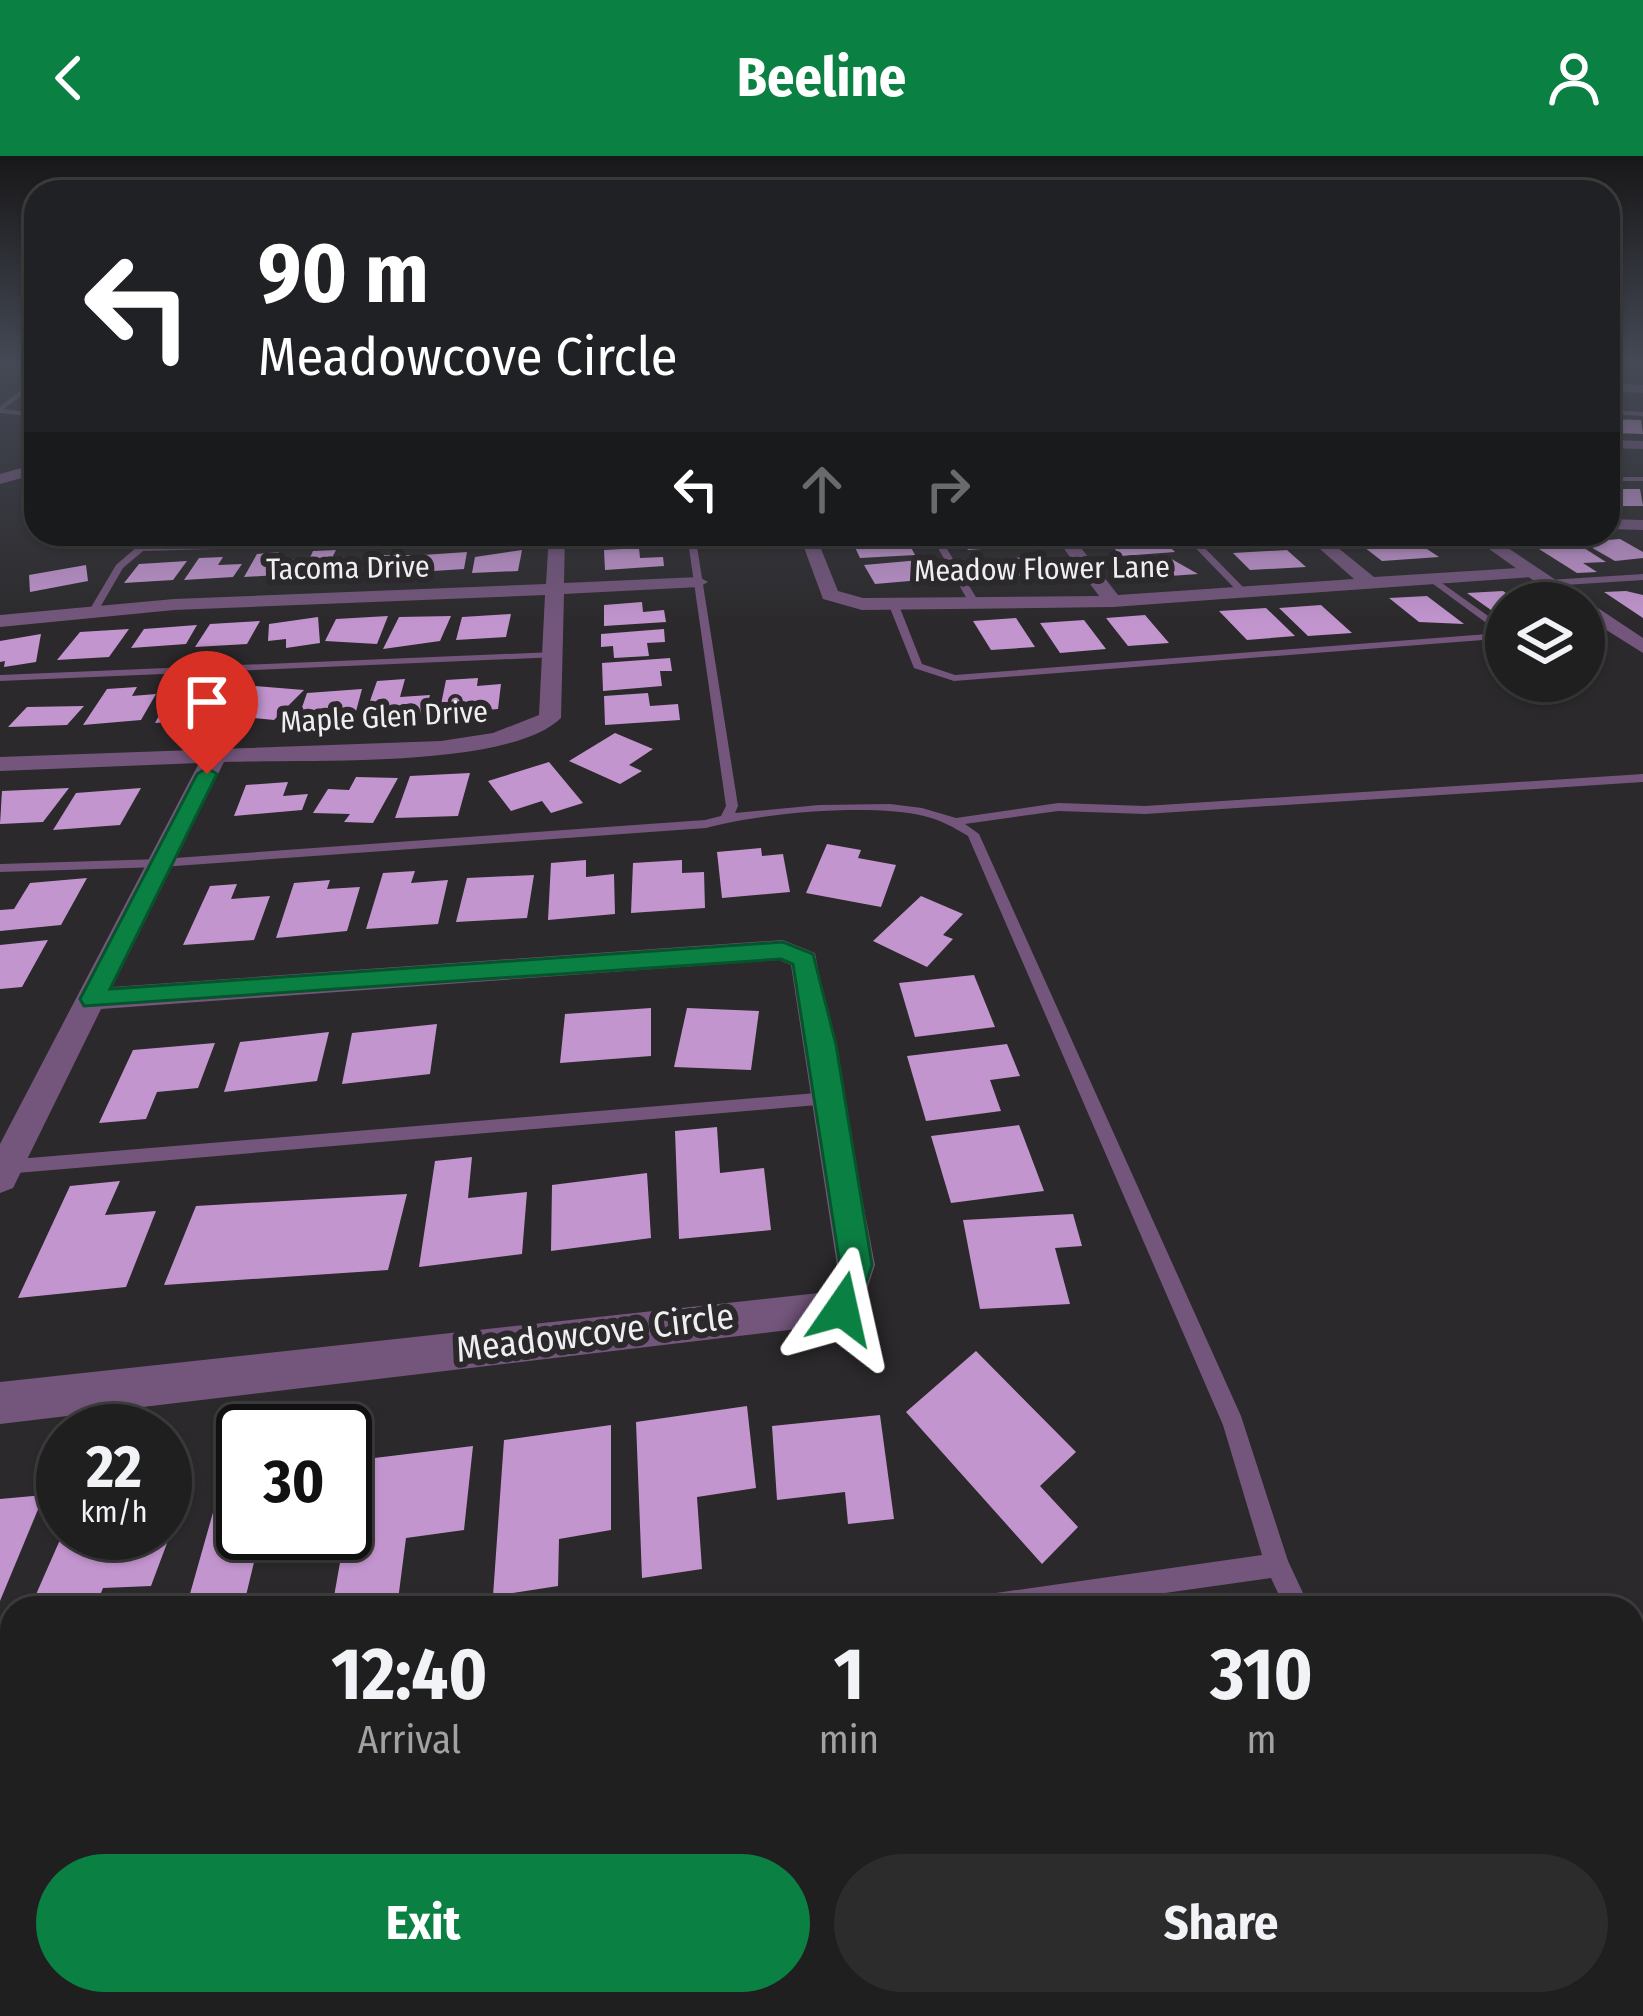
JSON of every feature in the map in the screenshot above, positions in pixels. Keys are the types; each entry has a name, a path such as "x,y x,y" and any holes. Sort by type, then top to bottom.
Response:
{"street":[{"path":"554,655 557,546"},
{"name":"Meadow Flower Lane","path":"812,546 830,596 841,602 1113,601 1432,579 1540,578"},
{"path":"1070,546 1113,601"},
{"path":"1325,546 1370,584"},
{"path":"1493,546 1546,582"},
{"name":"Tacoma Drive","path":"0,621 95,609 698,582"},
{"path":"1605,621 1643,647"},
{"name":"Maple Glen Drive","path":"0,764 502,741 550,718 554,655"},
{"path":"3,1173 215,756"},
{"name":"Meadowcove Circle","path":"0,1403 842,1309 856,1265 805,960 783,950 93,999"}],"lane":[{"path":"95,609 119,568 143,546"},
{"path":"141,548 210,546"},
{"path":"694,546 732,806 726,818"},
{"path":"941,546 972,599"},
{"path":"1198,546 1243,592"},
{"path":"1540,578 1643,577"},
{"path":"893,603 918,666 954,678 1492,638 1495,628 1488,620 1432,579"},
{"path":"0,678 554,655"},
{"path":"0,868 161,863 899,808 958,820 1058,807 1166,809 1643,778"},
{"path":"958,820 988,862 1233,1424 1277,1564 1292,1596"},
{"path":"3,1173 829,1098"},
{"path":"1057,1596 1277,1564"}],"building":[{"path":"1620,489 1640,489 1643,506 1623,506"},
{"path":"1620,539 1643,552 1643,558 1615,561 1589,546 1620,546"},
{"path":"854,546 910,546 915,555 860,558"},
{"path":"966,546 1022,546 968,550"},
{"path":"1112,546 1169,546 1175,552 1121,556"},
{"path":"1363,546 1422,546 1439,557 1382,561"},
{"path":"1534,546 1581,546 1606,562 1583,563 1597,572 1577,573"},
{"path":"639,548 640,558 663,557 664,566 605,570 604,550"},
{"path":"336,550 332,558 356,557 350,572 302,575 313,551"},
{"path":"522,550 518,571 472,573 475,557"},
{"path":"1287,550 1306,567 1250,570 1233,553"},
{"path":"279,552 275,560 300,559 293,574 244,577 257,554"},
{"path":"467,552 464,569 418,572 423,555"},
{"path":"371,555 415,555 408,565 359,572"},
{"path":"223,557 218,565 242,564 233,577 184,580 199,558"},
{"path":"1033,557 1044,575 980,578 971,560"},
{"path":"1168,557 1198,574 1142,578 1126,560"},
{"path":"920,560 933,579 875,584 864,565"},
{"path":"187,561 173,580 124,583 139,564"},
{"path":"86,565 88,581 30,592 29,575"},
{"path":"1485,592 1485,606 1467,593"},
{"path":"1605,593 1643,595 1643,618"},
{"path":"1427,596 1464,624 1419,622 1389,598"},
{"path":"642,602 643,612 664,610 666,622 604,626 604,605"},
{"path":"1321,605 1352,633 1308,636 1279,608"},
{"path":"1266,608 1295,636 1247,640 1219,611"},
{"path":"511,614 506,637 456,640 462,617"},
{"path":"1145,615 1169,643 1128,646 1106,618"},
{"path":"388,616 377,644 325,641 336,619"},
{"path":"451,616 440,641 383,649 399,617"},
{"path":"318,617 320,643 286,648 286,639 268,641 269,624"},
{"path":"1016,618 1035,647 991,650 973,621"},
{"path":"1084,620 1106,649 1060,653 1040,623"},
{"path":"260,621 247,644 195,647 210,624"},
{"path":"197,625 186,644 131,648 144,629"},
{"path":"129,629 109,657 57,660 80,632"},
{"path":"664,629 665,642 647,643 649,656 614,658 613,646 601,647 601,634"},
{"path":"41,634 36,662 4,667 5,661 0,662 0,641"},
{"path":"670,658 672,671 660,671 662,686 603,691 602,663"},
{"path":"478,678 477,686 501,684 498,709 439,714 446,680"},
{"path":"405,679 400,697 430,695 425,714 364,718 377,681"},
{"path":"255,686 304,690 274,720 223,715"},
{"path":"137,687 132,696 156,694 141,720 83,725 107,689"},
{"path":"229,688 215,718 155,723 172,692"},
{"path":"362,689 355,715 298,719 307,693"},
{"path":"648,693 650,706 678,704 680,720 605,725 604,696"},
{"path":"84,706 67,725 8,727 27,707"},
{"path":"615,733 653,749 629,765 642,771 620,784 569,761"},
{"path":"549,762 583,803 551,813 542,801 511,811 488,781"},
{"path":"470,773 458,816 395,818 410,776"},
{"path":"356,777 398,778 373,823 344,822 350,814 313,813 328,789 349,790"},
{"path":"288,782 283,796 308,794 302,810 234,816 246,785"},
{"path":"69,788 43,822 0,824 2,791"},
{"path":"141,788 120,825 53,830 76,793"},
{"path":"827,844 861,850 858,858 896,865 881,907 806,893"},
{"path":"761,848 762,856 783,854 790,892 722,898 717,852"},
{"path":"586,860 586,877 614,874 615,914 548,920 551,863"},
{"path":"682,860 682,873 704,872 705,908 631,913 633,863"},
{"path":"415,871 411,883 448,880 438,924 366,929 383,873"},
{"path":"534,875 527,918 456,922 467,878"},
{"path":"87,878 61,925 0,931 0,910 14,909 30,883"},
{"path":"330,880 327,889 360,887 347,931 276,938 294,883"},
{"path":"237,884 231,899 270,896 254,940 183,945 210,886"},
{"path":"921,896 963,914 943,935 953,939 927,967 873,941"},
{"path":"48,940 22,987 0,989 0,945"},
{"path":"974,975 995,1027 915,1037 899,983"},
{"path":"651,1008 651,1056 560,1063 565,1014"},
{"path":"687,1008 759,1011 751,1070 674,1067"},
{"path":"437,1024 430,1074 342,1084 352,1033"},
{"path":"329,1032 317,1081 224,1092 240,1042"},
{"path":"215,1043 198,1088 157,1092 146,1119 99,1123 133,1050"},
{"path":"1007,1044 1020,1076 990,1080 1001,1111 926,1121 907,1056"},
{"path":"1019,1125 1044,1191 951,1203 931,1136"},
{"path":"717,1127 720,1173 764,1168 771,1230 679,1239 675,1131"},
{"path":"472,1157 468,1198 527,1192 522,1254 419,1267 435,1161"},
{"path":"647,1173 651,1238 551,1251 552,1185"},
{"path":"120,1181 105,1215 156,1211 126,1287 18,1298 70,1186"},
{"path":"407,1194 388,1270 164,1285 196,1206"},
{"path":"1073,1214 1082,1246 1055,1248 1070,1304 980,1309 963,1220"},
{"path":"976,1351 1076,1452 1040,1486 1078,1527 1042,1564 906,1412"},
{"path":"747,1406 756,1488 697,1497 702,1569 642,1578 636,1422"},
{"path":"880,1415 894,1519 848,1524 845,1492 777,1500 772,1426"},
{"path":"611,1425 611,1530 559,1539 558,1586 493,1596 504,1440"},
{"path":"473,1446 464,1530 406,1538 399,1596 334,1596 340,1560 372,1560 372,1458"},
{"path":"36,1496 36,1514 0,1596 0,1499"},
{"path":"216,1502 216,1560 255,1560 246,1596 189,1596"},
{"path":"51,1560 161,1560 151,1586 103,1588 100,1596 35,1596"}],"route":[{"path":"207,774 93,999 783,950 805,960 823,1045 856,1265 842,1309"}]}
